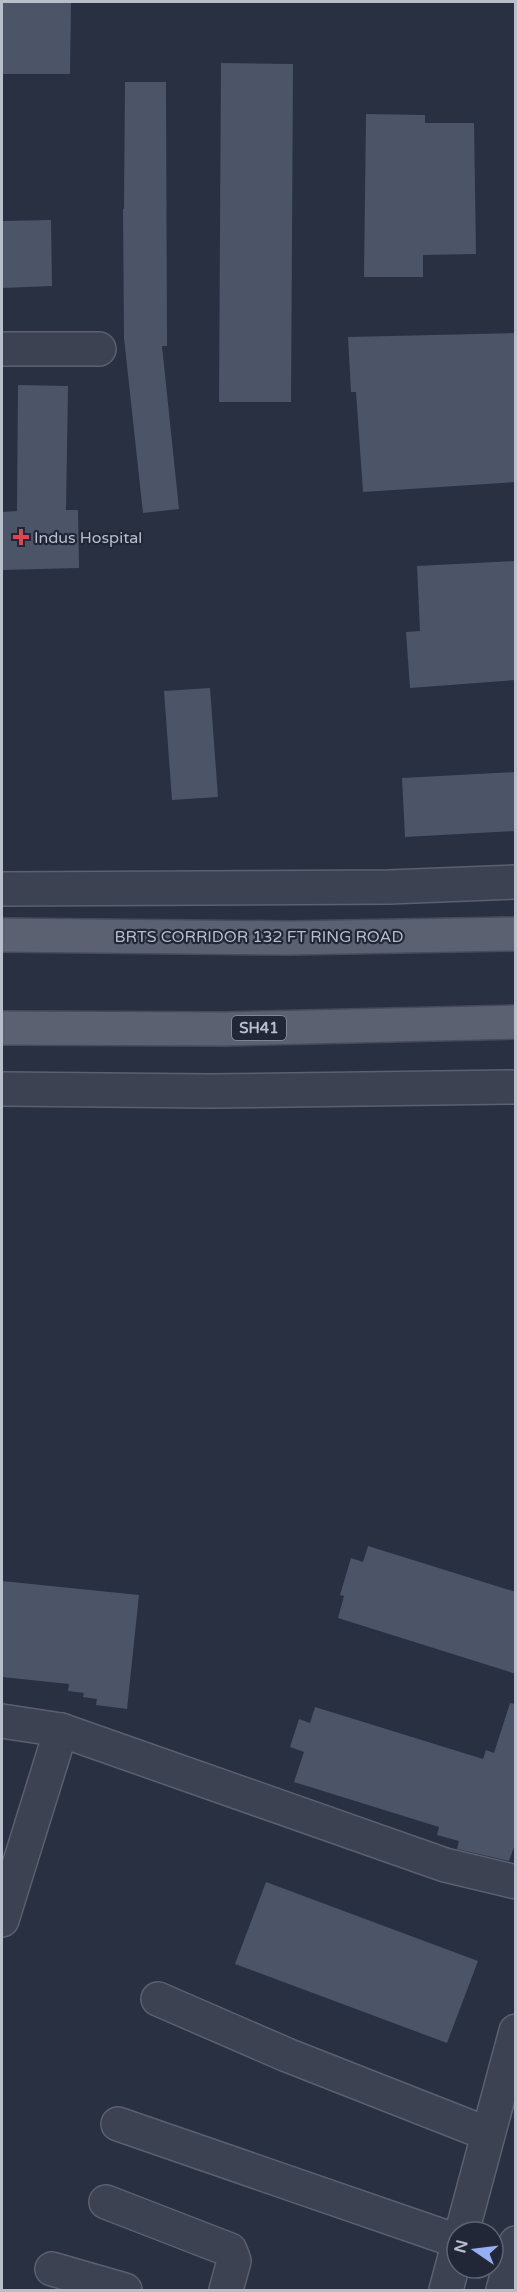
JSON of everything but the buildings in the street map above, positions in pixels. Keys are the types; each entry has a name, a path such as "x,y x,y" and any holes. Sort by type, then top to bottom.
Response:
{"main road":[{"name":"BRTS CORRIDOR 132 FT RING ROAD","path":"2,935 290,938 516,934"},
{"name":"SH41","path":"2,1028 226,1029 516,1022"}],"street":[{"path":"2,349 99,349"},
{"path":"2,889 389,887 516,882"},
{"path":"2,1089 218,1090 516,1087"},
{"path":"2,1721 61,1730 446,1865 516,1881"},
{"path":"2,1914 61,1730"},
{"path":"158,1999 287,2055 488,2134"},
{"path":"465,2220 516,2031"},
{"path":"118,2124 445,2237"},
{"path":"106,2202 230,2250 234,2261 226,2290"},
{"path":"503,2290 516,2243"},
{"path":"52,2269 125,2290"}],"place":[{"name":"Indus Hospital","path":"21,537"}]}
